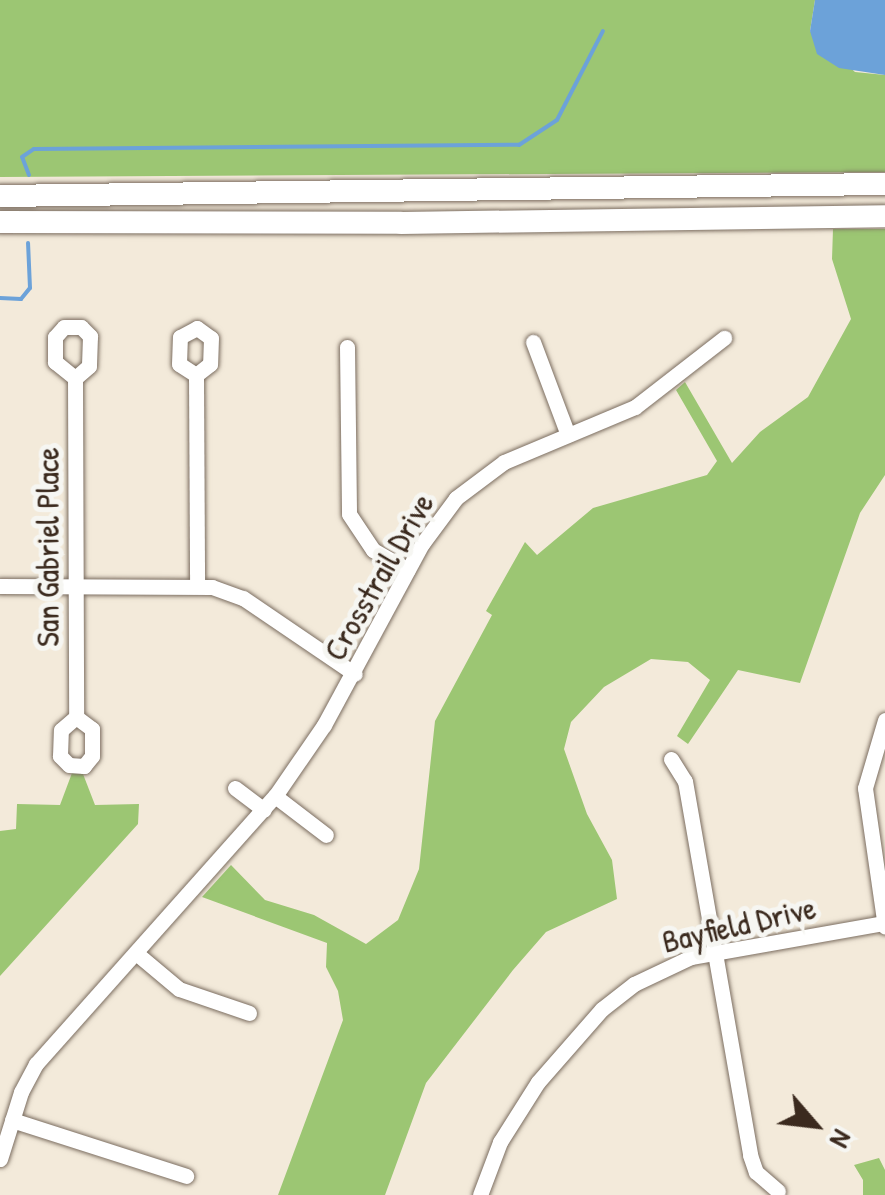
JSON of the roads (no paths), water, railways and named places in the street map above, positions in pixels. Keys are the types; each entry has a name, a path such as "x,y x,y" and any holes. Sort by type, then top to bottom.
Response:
{"highway":[{"path":"0,196 885,184"},
{"path":"0,222 401,223 885,216"}],"street":[{"name":"Crosstrail Drive","path":"0,1159 36,1064 275,796 354,674 408,570 445,511 468,486 504,462 635,407 724,338"},
{"path":"533,342 568,435"},
{"path":"346,347 350,514 357,532 373,550 408,570"},
{"path":"196,375 196,585"},
{"name":"San Gabriel Place","path":"75,378 76,717"},
{"path":"0,586 196,585 244,598 354,674"},
{"path":"885,720 865,788 885,925"},
{"path":"671,759 685,781 750,1156 756,1172 778,1191"},
{"path":"235,788 264,810"},
{"path":"275,796 326,835"},
{"name":"Bayfield Drive","path":"480,1195 500,1142 520,1107 602,1010 652,973 714,953 885,925"},
{"path":"136,953 179,988 250,1013"},
{"path":"12,1120 186,1176"}],"water":[{"path":"815,0 885,0 885,75 839,68 817,54 810,31"}],"waterway":[{"path":"29,175 22,157 34,149 519,145 557,120 603,31"},
{"path":"0,298 21,299 30,288 28,243"}]}
